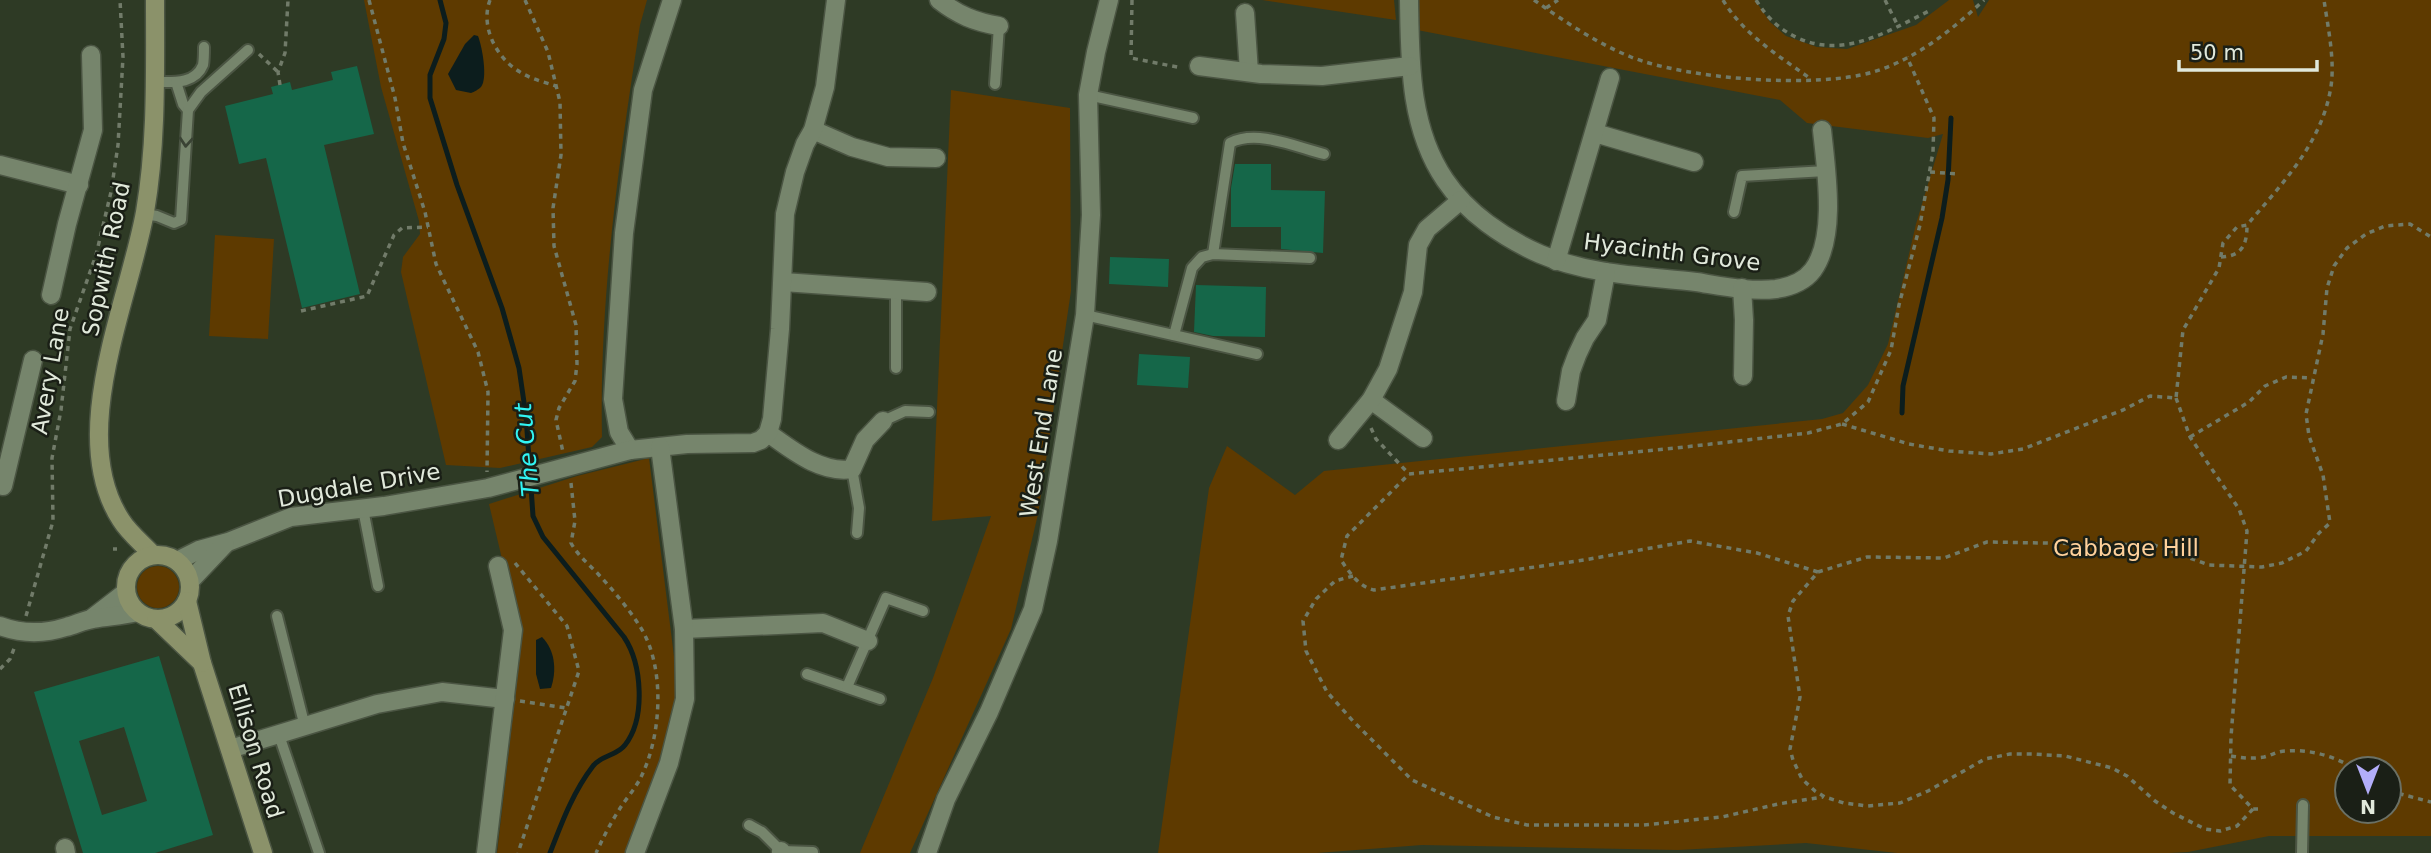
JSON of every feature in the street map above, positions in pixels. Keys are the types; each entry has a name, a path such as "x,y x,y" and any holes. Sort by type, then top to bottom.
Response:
{"street":[{"name":"Sopwith Road","path":"133,566 122,522 104,485 100,469 100,425 114,334 144,214 152,131 155,0"},
{"path":"630,450 619,432 613,398 624,233 643,89 672,0"},
{"path":"836,0 825,87 813,131 795,172 785,214 775,400 768,433 791,450 820,465 840,471 852,469 865,440 883,421"},
{"path":"939,0 952,11 975,23 999,26"},
{"name":"West End Lane","path":"927,853 946,799 989,712 1033,609 1048,541 1085,315 1091,215 1088,95 1109,0"},
{"name":"Hyacinth Grove","path":"1409,0 1410,66 1415,105 1424,139 1444,179 1461,200 1486,223 1520,244 1556,261 1606,272 1742,288 1772,289 1794,285 1812,272 1821,254 1826,234 1826,172 1822,130"},
{"path":"1245,13 1249,72"},
{"path":"51,295 93,130 91,55"},
{"path":"1199,66 1322,76 1410,66"},
{"path":"1556,261 1609,78"},
{"path":"813,131 852,147 888,156 936,158"},
{"path":"1595,133 1694,162"},
{"path":"0,165 79,185"},
{"path":"1338,439 1367,406 1388,369 1413,292 1418,245 1427,229 1461,200"},
{"path":"1566,401 1577,355 1597,320 1606,272"},
{"path":"783,282 927,292"},
{"path":"1742,288 1743,376"},
{"path":"3,486 6,445 33,360"},
{"path":"1367,406 1423,438"},
{"name":"Dugdale Drive","path":"177,561 199,550 228,542 291,517 363,509 494,479 561,468 630,450 753,443 768,433"},
{"path":"635,853 669,763 685,699 684,629 660,447"},
{"name":"Sopwith Road","path":"122,522 153,555"},
{"name":"Dugdale Drive","path":"190,582 228,542"},
{"path":"153,555 170,557 177,561 187,573 190,582 187,601 174,615 156,619 137,612 126,592 126,583 133,566 153,555"},
{"path":"486,853 513,630 507,564"},
{"path":"91,619 126,592"},
{"name":"Ellison Road","path":"187,601 202,663 263,853"},
{"path":"0,626 21,632 57,630 91,619 116,618 137,612"},
{"name":"Ellison Road","path":"156,619 202,663"},
{"path":"684,629 823,623 868,640"},
{"path":"230,749 377,704 442,692 505,699"}],"lane":[{"path":"995,84 999,26"},
{"path":"154,82 185,82 203,65 204,47"},
{"path":"144,214 158,216 174,223 181,220 188,110 201,92 248,50"},
{"path":"176,82 183,104 188,110"},
{"path":"1088,95 1193,118"},
{"path":"1213,254 1230,143 1242,137 1262,139 1324,154"},
{"path":"1734,212 1742,176 1826,172"},
{"path":"1174,335 1189,274 1202,257 1213,254 1310,258"},
{"path":"896,290 896,368"},
{"path":"1085,315 1257,354"},
{"path":"883,421 905,411 929,412"},
{"path":"852,469 859,508 857,533"},
{"path":"363,509 378,586"},
{"path":"847,687 886,598 923,611"},
{"path":"277,616 305,727"},
{"path":"807,674 880,699"},
{"path":"279,735 319,853"},
{"path":"2302,805 2302,853"},
{"path":"749,825 762,832 781,852 813,852"}],"path":[{"name":"Avery Lane","path":"24,623 53,521 52,458 65,383 70,329 96,255 111,192 118,145 123,57 120,0"},
{"path":"280,85 278,72 285,53 288,0"},
{"path":"369,0 395,98 403,143 436,264 478,352 488,392 494,479"},
{"path":"490,0 486,23 492,41 502,55 511,66 522,73 556,86"},
{"path":"525,0 548,52 560,102 561,155 553,208 554,246 576,325 575,381 559,408 556,420 561,468 576,510 570,543 639,624 651,645 656,669 656,721 649,754 640,779 596,853"},
{"path":"1132,0 1131,58 1193,70 1193,65 1199,66"},
{"path":"1534,0 1609,47 1633,58 1737,79 1813,80 1871,73 1907,57 1944,36 1984,0"},
{"path":"1546,8 1558,0"},
{"path":"1723,0 1742,25 1764,45 1813,80"},
{"path":"1756,0 1771,21 1784,32 1817,46 1845,46 1869,40 1929,12"},
{"path":"1885,0 1898,26"},
{"path":"2221,257 2239,253 2245,246 2247,225 2287,178 2316,136 2330,91 2330,44 2324,0"},
{"path":"1818,572 1757,553 1690,541 1584,560 1374,590 1366,589 1341,560 1347,536 1409,474 1808,433 1842,424 1868,402 1891,351 1930,172 1934,118 1907,57"},
{"path":"1930,172 1959,174"},
{"path":"2247,225 2237,227 2223,243 2219,268 2183,330 2176,398 2190,437 2239,509 2247,531 2246,565 2230,785 2255,809 2236,826 2220,831 2205,829 2173,813 2127,776 2112,768 2065,756 2032,754 2010,754 1985,759 1928,791 1900,803 1867,806 1844,803 1815,791 1802,779 1790,748 1800,697 1788,616 1793,601 1818,572 1867,557 1944,558 1987,542 2154,545 2209,565 2246,565 2262,567 2294,558 2306,551 2329,523 2323,475 2309,436 2306,414 2323,334 2327,288 2334,266 2347,248 2366,234 2397,223 2410,224 2431,237"},
{"path":"300,311 367,296 394,235 402,228 428,227"},
{"path":"2190,437 2249,402 2265,386 2286,377 2312,378"},
{"path":"1842,424 1909,444 1949,451 1991,454 2023,449 2123,410 2150,396 2176,398"},
{"path":"1367,406 1376,439 1409,474"},
{"path":"507,564 567,626 579,671 518,853"},
{"path":"1353,576 1335,580 1316,599 1303,621 1306,651 1327,692 1412,780 1493,817 1527,825 1643,825 1722,817 1825,797"},
{"path":"0,669 10,659"},
{"path":"505,699 566,708"},
{"path":"2231,757 2248,759 2283,751 2309,751 2333,757"},
{"path":"2403,796 2431,802"}],"green space":[{"path":"364,0 647,0 632,76 612,230 604,334 602,437 592,447 500,468 446,465 401,272 403,257 420,234 419,221 381,87"},
{"path":"1262,0 1394,0 1396,20"},
{"name":"Cabbage Hill","path":"1416,0 1755,0 1770,22 1786,36 1817,47 1847,49 1916,25 1949,0 1973,0 1978,17 1989,0 2431,0 2431,836 2269,836 2188,852 2169,853 1897,853 1806,843 1678,850 1422,845 1317,853 1158,853 1209,488 1227,446 1295,495 1324,471 1822,419 1843,413 1868,385 1888,344 1916,224 1943,134 1928,138 1807,123 1780,100 1417,30"},
{"path":"951,90 1070,108 1071,291 1038,514 1011,629 910,853 860,853 933,678 991,516 932,521"},
{"path":"215,235 274,239 268,339 209,336"},
{"path":"649,458 678,688 660,759 627,853 497,853 520,635 489,504 577,476"},
{"path":"158,566 173,572 179,587 173,602 158,608 143,602 137,587 143,572"}],"shaded area":[{"path":"474,35 478,36 481,47 484,77 481,87 471,93 456,90 448,74 465,44"},
{"path":"542,637 552,654 554,674 551,688 540,689 536,674 536,640"}],"building":[{"path":"357,66 374,134 324,145 360,294 302,308 266,158 239,164 225,106 273,94 271,87 290,82 292,90 333,80 331,72"},
{"path":"1235,164 1271,164 1271,190 1325,191 1323,253 1281,249 1281,227 1231,227 1231,188"},
{"path":"1110,257 1169,259 1168,287 1109,284"},
{"path":"1196,285 1266,287 1265,337 1213,336 1194,332"},
{"path":"1139,354 1190,357 1188,388 1137,385"},
{"path":"159,656 213,835 155,853 83,853 34,692","holes":["124,727 147,801 102,815 79,741"]}],"waterway":[{"name":"The Cut","path":"440,0 446,23 444,39 430,75 430,98 457,185 502,308 519,368 526,416 533,516 543,537 624,637 635,661 638,676 639,706 632,734 622,749 596,762 586,776 568,808 550,853"},
{"path":"1902,413 1903,386 1942,218 1948,180 1951,118"}]}
